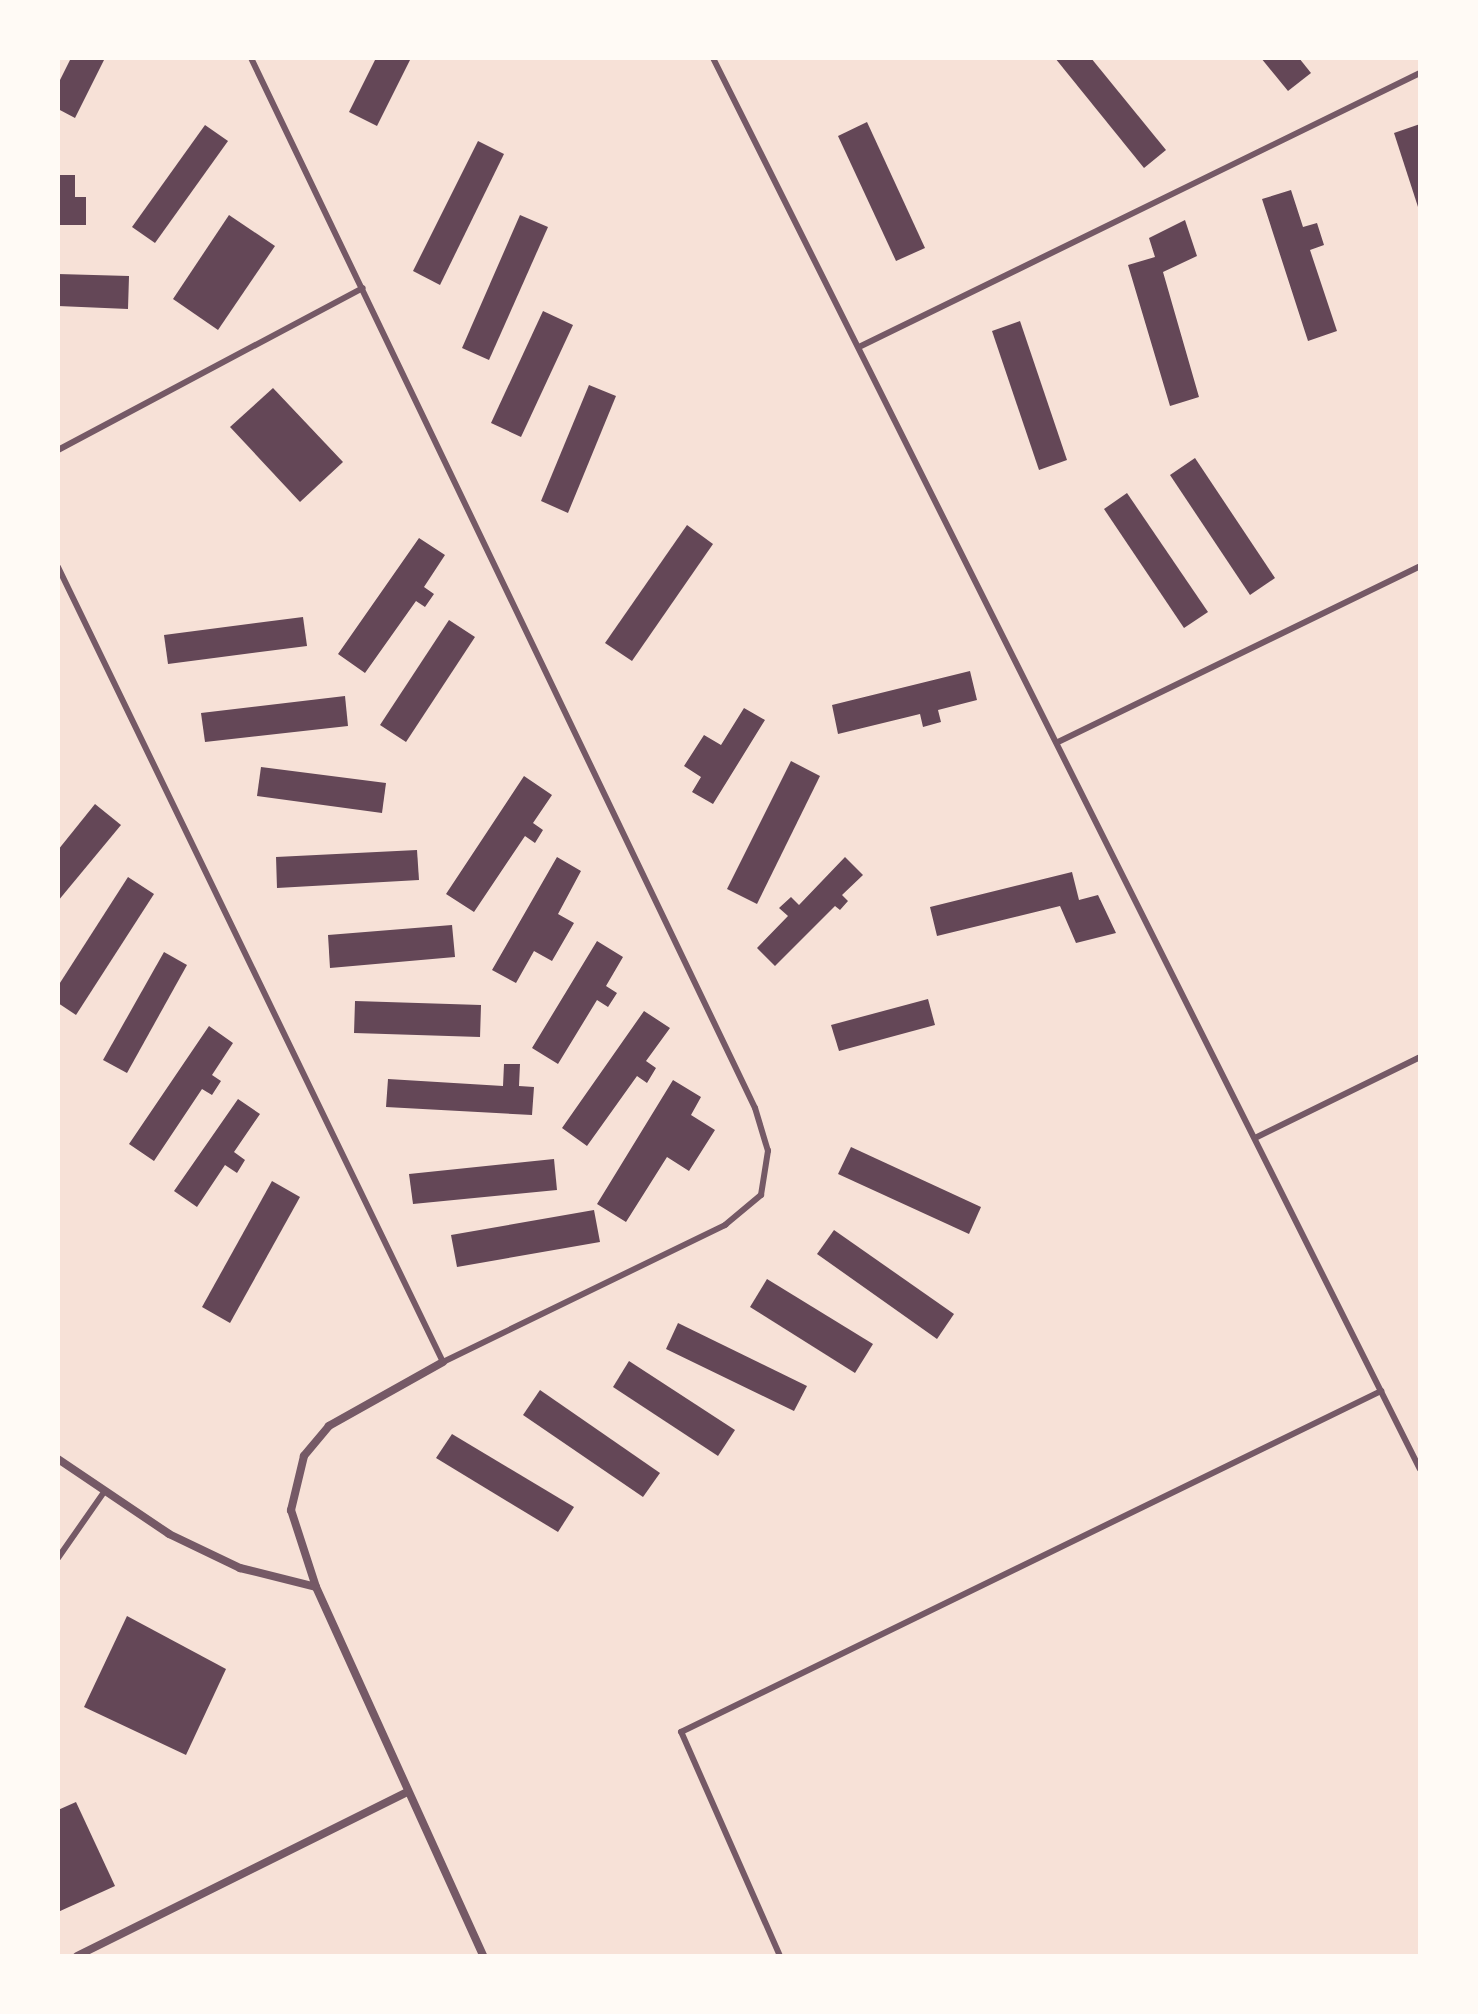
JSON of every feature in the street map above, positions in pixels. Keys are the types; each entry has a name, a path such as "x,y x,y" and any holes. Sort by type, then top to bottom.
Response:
{"street":[{"path":"443,1362 329,1426 304,1456 291,1510 316,1587 483,1956"},
{"path":"58,1459 104,1492 240,1568 316,1587"},
{"path":"77,1956 407,1792"}],"lane":[{"path":"58,567 443,1362 725,1225 761,1195 768,1151 755,1108 251,58"},
{"path":"713,58 861,346 1420,1469"},
{"path":"861,346 1420,73"},
{"path":"58,450 363,288"},
{"path":"1058,742 1420,566"},
{"path":"1255,1138 1420,1057"},
{"path":"780,1956 681,1732 1381,1391"},
{"path":"58,1558 104,1492"}],"building":[{"path":"71,58 105,58 75,118 58,109 58,84"},
{"path":"376,58 411,58 377,126 349,112"},
{"path":"1055,58 1091,58 1166,150 1144,168"},
{"path":"1261,58 1299,58 1311,73 1288,91"},
{"path":"867,122 925,248 896,261 838,136"},
{"path":"1420,124 1420,210 1419,210 1394,133"},
{"path":"205,125 228,141 155,243 132,227"},
{"path":"478,141 504,154 440,285 413,271"},
{"path":"58,175 75,175 75,197 86,197 86,225 58,225"},
{"path":"1291,190 1303,227 1317,223 1324,245 1310,250 1337,331 1308,341 1262,199"},
{"path":"229,215 275,246 218,330 173,299"},
{"path":"520,215 548,227 489,360 462,348"},
{"path":"1185,220 1197,256 1163,272 1199,397 1170,406 1128,265 1155,257 1149,238"},
{"path":"58,274 129,276 128,309 58,306"},
{"path":"543,311 573,325 521,437 491,423"},
{"path":"1020,321 1067,460 1039,470 992,331"},
{"path":"589,385 616,396 568,513 541,501"},
{"path":"273,388 343,462 300,502 230,427"},
{"path":"1195,458 1275,578 1250,595 1170,475"},
{"path":"1127,493 1208,612 1184,628 1104,509"},
{"path":"687,525 713,544 632,661 605,643"},
{"path":"419,538 445,555 424,587 434,594 425,607 416,601 365,673 338,654"},
{"path":"303,617 307,646 168,664 164,635"},
{"path":"449,620 475,637 406,742 380,725"},
{"path":"970,671 977,700 938,710 941,722 923,727 920,714 838,734 832,705"},
{"path":"345,696 348,726 205,742 201,713"},
{"path":"744,708 765,720 713,804 692,792 701,777 684,766 704,735 721,745"},
{"path":"791,761 820,776 757,904 727,889"},
{"path":"261,767 386,783 382,813 257,796"},
{"path":"524,776 552,795 533,823 543,830 535,843 525,836 474,912 446,894"},
{"path":"95,804 121,825 58,901 58,850"},
{"path":"417,850 419,880 277,888 276,857"},
{"path":"557,857 581,871 558,914 574,923 552,961 534,951 516,983 492,970"},
{"path":"845,857 863,875 842,895 848,901 840,910 835,906 775,966 757,948 788,916 779,908 791,897 799,905"},
{"path":"1072,872 1079,900 1098,895 1116,933 1076,943 1060,906 937,936 930,907"},
{"path":"128,877 154,894 76,1015 58,1003 58,986"},
{"path":"452,925 455,957 330,968 328,935"},
{"path":"597,941 623,957 606,986 617,993 608,1007 597,1000 558,1064 532,1048"},
{"path":"164,952 187,965 127,1073 103,1060"},
{"path":"928,999 935,1025 839,1051 831,1025"},
{"path":"355,1001 481,1005 480,1037 354,1033"},
{"path":"644,1011 670,1028 646,1061 656,1068 647,1083 637,1076 587,1146 562,1128"},
{"path":"209,1026 233,1043 212,1075 221,1081 212,1095 202,1089 154,1161 129,1144"},
{"path":"504,1064 520,1064 519,1086 534,1087 532,1115 386,1107 388,1079 503,1086"},
{"path":"673,1080 701,1097 691,1115 715,1130 689,1171 667,1157 626,1222 597,1204"},
{"path":"238,1099 260,1114 234,1152 245,1160 237,1173 225,1165 197,1207 174,1191"},
{"path":"851,1147 981,1207 969,1234 838,1174"},
{"path":"554,1159 557,1190 413,1204 409,1174"},
{"path":"272,1181 300,1197 230,1323 202,1307"},
{"path":"594,1210 600,1242 457,1267 451,1235"},
{"path":"834,1230 954,1314 937,1339 817,1254"},
{"path":"767,1279 873,1344 855,1373 750,1307"},
{"path":"678,1323 807,1386 794,1411 666,1349"},
{"path":"629,1361 735,1430 718,1456 613,1387"},
{"path":"540,1390 660,1473 643,1497 523,1415"},
{"path":"452,1434 574,1507 558,1532 436,1458"},
{"path":"127,1616 226,1669 186,1755 84,1707"},
{"path":"76,1802 115,1886 58,1912 58,1810"}]}
